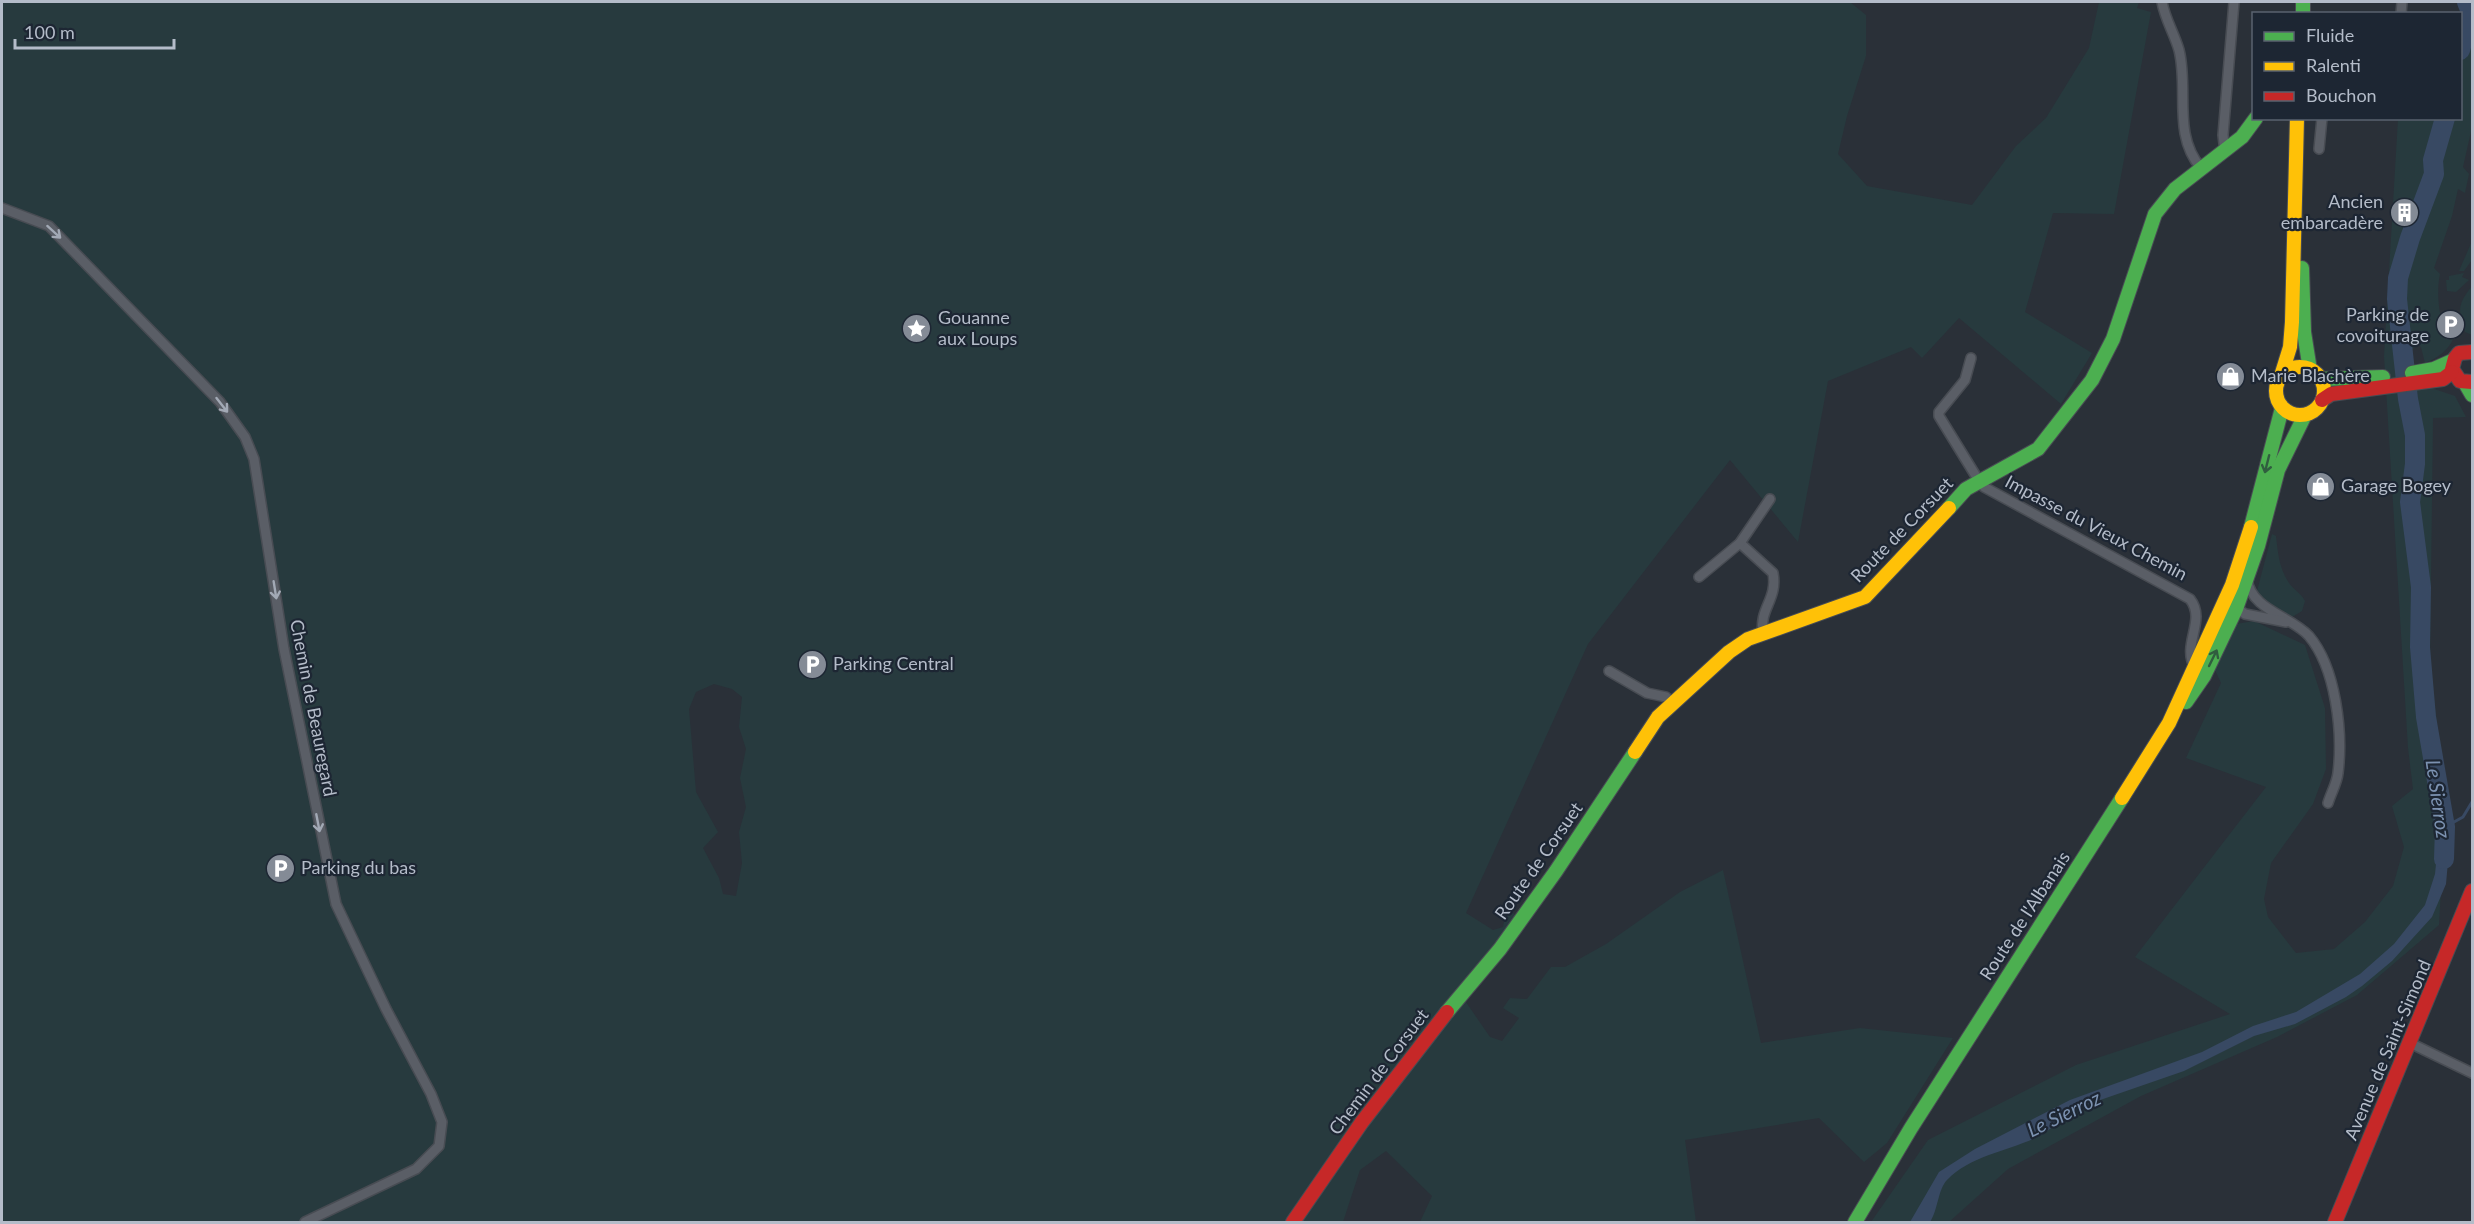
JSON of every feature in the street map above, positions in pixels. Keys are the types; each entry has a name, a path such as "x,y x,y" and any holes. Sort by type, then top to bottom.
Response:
{"main road":[{"name":"Route de Corsuet","path":"1500,949 1556,871 1658,717 1672,702 1729,652 1748,639 1866,597 1944,510 1966,489 1982,484 2038,449 2092,380 2113,339 2155,214 2175,189 2225,152 2242,137 2255,120"},
{"path":"2297,120 2290,347 2282,376 2278,382 2276,396 2282,408 2289,413 2305,415 2318,407 2322,400 2323,386 2320,379 2310,370 2305,350 2302,287 2305,120"},
{"path":"2472,352 2459,353 2452,367 2457,379 2469,382 2472,395"},
{"path":"2322,400 2331,394 2375,383 2422,376 2434,369 2452,367"},
{"path":"2282,376 2295,368 2310,370"},
{"path":"2320,379 2375,383"},
{"name":"Route de l'Albanais","path":"1911,1128 2169,723 2232,585 2250,531 2282,408"},
{"name":"Route de l'Albanais","path":"2169,723 2199,686 2236,609 2278,470 2305,415"},
{"name":"Avenue de Saint-Simond","path":"2335,1222 2472,891"},
{"name":"Chemin de Corsuet","path":"1293,1222 1382,1095 1430,1032 1500,949"},
{"path":"1846,1222 1890,1154 1911,1128"},
{"path":"1855,1222 1911,1128"}],"street":[{"path":"2162,2 2165,18 2179,51 2185,136 2192,157 2202,168"},
{"path":"2225,152 2223,135 2234,2"},
{"path":"2319,150 2322,120"},
{"name":"Chemin de Beauregard","path":"2,208 49,226 213,394 245,436 254,459 284,649 336,904 386,1009 431,1094 442,1122 439,1146 416,1169 305,1222"},
{"path":"1971,358 1965,380 1939,412 1939,416 1982,484"},
{"name":"Impasse du Vieux Chemin","path":"1982,484 2190,599 2195,609 2196,623 2189,654 2195,669"},
{"path":"1699,577 1740,543 1770,499"},
{"path":"2250,531 2248,550 2231,602 2236,609 2245,614 2292,622"},
{"path":"1740,543 1773,573 1774,593 1762,617 1763,632"},
{"path":"2247,577 2248,586 2260,603 2292,622 2308,635 2323,657 2335,700 2338,739 2338,774 2328,803"},
{"path":"1609,670 1647,693 1666,697 1672,702"},
{"path":"2410,1043 2472,1073"}],"green space":[{"path":"2,2 1850,2 1866,15 1866,56 1838,154 1867,186 1972,205 2016,146 2046,118 2089,48 2099,2 2139,2 2137,8 2151,12 2114,214 2053,213 2025,312 2092,353 2061,404 1959,318 1922,358 1911,347 1828,381 1798,542 1730,460 1588,644 1466,913 1493,930 1503,927 1505,917 1511,911 1519,919 1459,992 1490,1037 1502,1041 1519,1018 1503,1008 1510,998 1527,999 1551,967 1565,967 1606,944 1680,892 1723,870 1761,1043 1860,1028 1953,1038 1887,1143 1864,1162 1819,1118 1685,1140 1696,1222 1420,1222 1432,1196 1386,1151 1360,1170 1343,1222 2,1222","holes":["714,684 732,689 742,697 739,727 746,749 740,778 746,807 739,832 742,863 736,896 723,894 719,878 703,848 718,832 696,792 689,709 696,692"]},
{"path":"2471,2 2472,127 2463,167 2469,174 2465,193 2458,189 2452,216 2434,268 2440,274 2438,299 2441,318 2448,334 2453,339 2442,354 2425,363 2421,347 2418,345 2410,351 2410,368 2431,388 2455,396 2466,417 2433,418 2430,664 2446,801 2439,925 2357,995 2277,1037 2141,1096 2008,1169 1949,1222 1871,1222 1928,1140 2076,1065 2230,1014 2135,957 2266,787 2186,758 2221,683 2215,670 2236,624 2254,621 2305,645 2325,708 2326,769 2313,804 2271,863 2264,899 2268,917 2296,953 2334,949 2365,922 2393,886 2404,847 2392,806 2413,789 2408,748 2384,356 2398,120 2462,120 2462,14"},
{"path":"2472,241 2472,260 2464,271 2459,271"},
{"path":"2464,273 2462,277 2469,280 2456,292 2447,291 2446,280 2449,280 2449,276"},
{"path":"2472,286 2472,335 2465,332 2460,308"},
{"path":"2272,534 2276,536 2283,572 2305,601 2302,611 2292,617 2263,600 2257,591"}],"water":[{"path":"2451,828 2446,884 2432,917 2392,961 2362,986 2295,1024 2254,1036 2184,1071 2080,1107 2043,1134 1968,1164 1944,1184 1930,1222 1910,1222 1939,1172 1975,1149 2070,1100 2202,1052 2253,1026 2296,1012 2360,974 2394,944 2425,905 2435,874 2439,834"}],"waterway":[{"name":"Le Sierroz","path":"2462,43 2471,12 2467,2"},
{"name":"Le Sierroz","path":"2444,120 2433,160 2434,174 2398,278 2397,299 2408,399 2415,435 2415,464 2410,502 2421,587 2420,647 2426,717 2445,827 2444,859"},
{"path":"2445,827 2463,817 2472,802"}],"traffic: fast":[{"path":"2303,2 2303,12"},
{"path":"1949,508 1966,489 2038,449 2092,380 2113,339 2155,214 2175,189 2242,137 2255,120"},
{"path":"2302,268 2304,332 2310,370"},
{"path":"2412,373 2434,369 2452,361"},
{"path":"2320,379 2383,377"},
{"path":"2465,383 2472,395"},
{"path":"2251,527 2282,408"},
{"path":"2186,702 2204,676 2236,609 2258,546 2278,470 2305,415"},
{"path":"1447,1012 1500,949 1556,871 1635,752"},
{"path":"1855,1222 1911,1128 2122,798"}],"traffic: slow":[{"path":"2281,376 2290,347 2292,322 2297,120"},
{"path":"2300,367 2317,374 2324,391 2317,408 2300,415 2283,408 2276,391 2283,374 2300,367"},
{"path":"1635,752 1658,717 1729,652 1748,639 1865,597 1949,508"},
{"path":"2122,798 2169,723 2232,585 2251,527"}],"traffic: jam":[{"path":"2472,352 2459,353 2452,369 2460,381 2472,382"},
{"path":"2322,400 2331,394 2443,379 2452,372"},
{"path":"2335,1222 2472,891"},
{"path":"1293,1222 1362,1122 1447,1012"}],"place":[{"name":"Ancien embarcadère","path":"2404,212"},
{"name":"Parking de covoiturage","path":"2450,325"},
{"name":"Gouanne aux Loups","path":"917,328"},
{"name":"Marie Blachère","path":"2230,376"},
{"name":"Garage Bogey","path":"2320,486"},
{"name":"Parking Central","path":"812,664"},
{"name":"Parking du bas","path":"280,868"}]}
